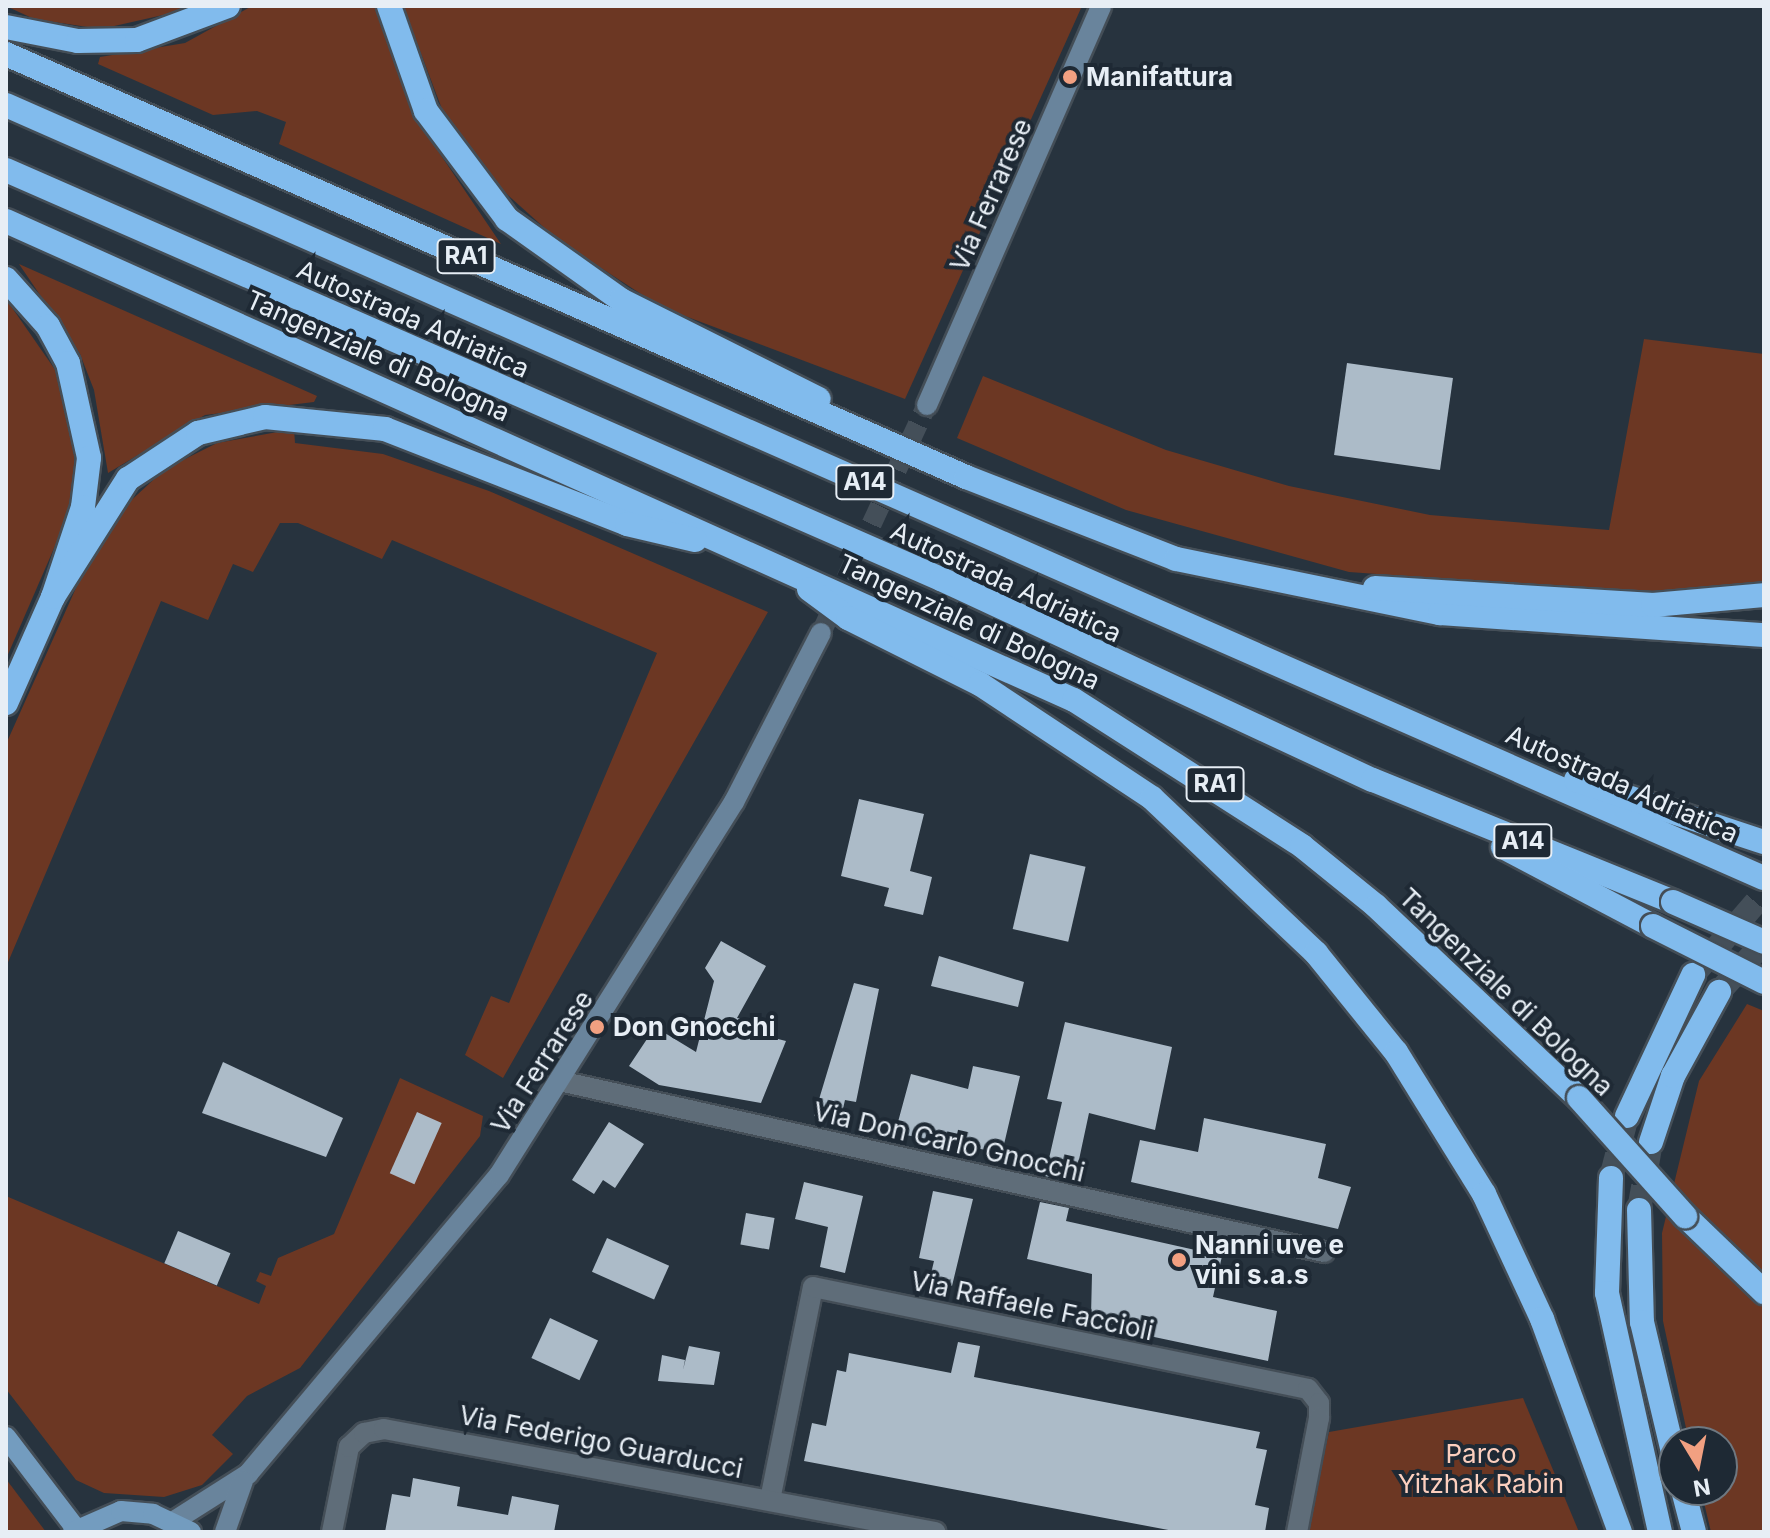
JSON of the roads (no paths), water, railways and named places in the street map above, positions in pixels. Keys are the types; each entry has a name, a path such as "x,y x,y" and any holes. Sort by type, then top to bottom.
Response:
{"highway":[{"path":"6,27 78,41 137,40 228,6"},
{"path":"389,6 426,111 507,219 621,300 926,459"},
{"name":"RA1","path":"6,54 926,459 1141,547 1240,575 1440,613 1764,635"},
{"name":"Autostrada Adriatica","path":"6,105 1764,878"},
{"name":"Autostrada Adriatica","path":"6,170 941,579 1373,780 1764,942"},
{"name":"Tangenziale di Bologna","path":"6,221 787,568 1074,700 1226,791 1376,906 1579,1098 1685,1216 1764,1292"},
{"path":"6,279 58,343 88,439 86,491 53,597 6,703"},
{"path":"53,597 111,499 139,470 214,427 283,415 396,432 627,524 746,552"},
{"path":"787,568 848,618 980,684 1152,798 1316,953 1396,1052 1484,1194 1542,1319 1620,1532"},
{"path":"1240,575 1526,600 1653,605 1764,595"},
{"path":"1443,735 1757,840"},
{"path":"1373,780 1764,982"},
{"path":"1627,1116 1693,975"},
{"path":"1651,1142 1673,1076 1719,992"},
{"path":"1611,1178 1607,1293 1660,1532"},
{"path":"1639,1210 1642,1322 1667,1426"},
{"path":"1687,1506 1694,1532"}],"main road":[{"name":"Via Ferrarese","path":"927,405 1101,6"},
{"name":"Via Ferrarese","path":"183,1526 245,1477 427,1268 564,1082 734,802 821,633"},
{"path":"6,1437 74,1530 121,1511 183,1526"},
{"name":"Via Ferrarese","path":"225,1532 245,1477"}],"street":[{"name":"Via Don Carlo Gnocchi","path":"564,1082 1324,1252"},
{"name":"Via Raffaele Faccioli","path":"770,1500 813,1287 1308,1389 1319,1418 1297,1532"},
{"name":"Via Federigo Guarducci","path":"332,1532 349,1447 374,1429 770,1500 889,1528 935,1532"}],"tunnel":[{"path":"821,633 927,405"},
{"path":"1693,975 1764,893"},
{"path":"1719,992 1764,942"},
{"path":"1611,1178 1627,1116"},
{"path":"1639,1210 1651,1142"}],"place":[{"name":"Manifattura","path":"1070,77"},
{"name":"Don Gnocchi","path":"597,1027"},
{"name":"Nanni uve e vini s.a.s","path":"1179,1260"}],"park label":[{"name":"Parco Yitzhak Rabin","path":"1481,1469"}]}
